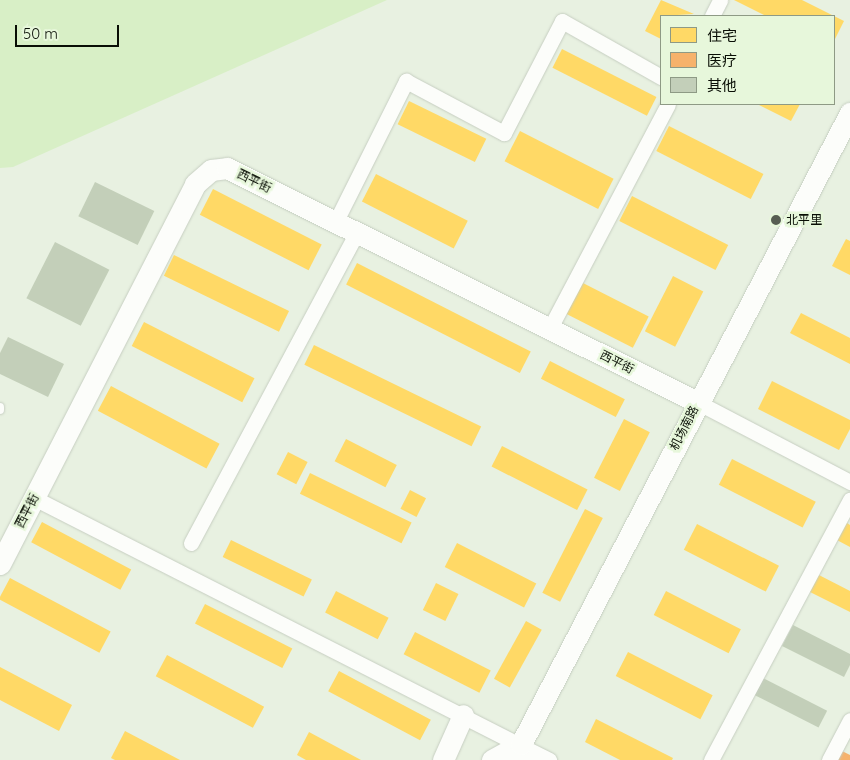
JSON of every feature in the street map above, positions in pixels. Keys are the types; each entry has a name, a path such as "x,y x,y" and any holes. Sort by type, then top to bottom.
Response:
{"street":[{"path":"712,15 720,0"},
{"path":"336,222 406,81 504,133 562,21 660,76"},
{"path":"550,328 667,105"},
{"name":"机场南路","path":"521,752 697,402 850,113"},
{"name":"西平街","path":"0,564 195,184 211,170 227,168 697,402"},
{"path":"191,543 357,232"},
{"path":"697,402 850,482"},
{"path":"34,498 464,715 521,752 548,760"},
{"path":"711,760 850,500"},
{"path":"442,760 464,715"},
{"path":"829,760 850,720"},
{"path":"492,760 521,752"}],"green space":[{"path":"0,0 387,0 13,167 0,168"}],"building: 住宅":[{"path":"661,0 694,14 660,15 660,38 645,31"},
{"path":"734,0 802,0 832,15 764,15"},
{"path":"835,16 844,21 835,39"},
{"path":"562,49 656,97 647,116 552,68"},
{"path":"409,101 486,139 475,162 398,124"},
{"path":"759,105 799,105 791,121"},
{"path":"669,126 763,174 751,199 656,151"},
{"path":"520,131 614,179 598,209 505,161"},
{"path":"376,174 468,221 454,248 362,202"},
{"path":"213,189 322,244 309,270 200,215"},
{"path":"632,196 728,245 716,270 619,221"},
{"path":"846,239 850,241 850,275 832,266"},
{"path":"174,255 289,311 279,332 164,276"},
{"path":"357,263 531,352 520,373 346,284"},
{"path":"673,276 703,291 675,347 645,331"},
{"path":"581,282 649,317 633,348 565,313"},
{"path":"801,313 850,338 850,364 790,333"},
{"path":"144,322 254,378 242,402 132,346"},
{"path":"314,345 481,427 472,446 304,365"},
{"path":"550,361 625,399 616,417 541,379"},
{"path":"772,381 850,420 850,429 839,450 758,409"},
{"path":"111,386 220,444 206,468 98,411"},
{"path":"624,419 650,432 620,491 594,478"},
{"path":"346,439 397,465 385,487 335,461"},
{"path":"502,446 588,490 577,510 492,466"},
{"path":"288,452 308,462 296,484 277,474"},
{"path":"732,459 816,502 803,528 719,485"},
{"path":"310,473 412,523 401,543 300,494"},
{"path":"410,490 426,498 417,517 400,509"},
{"path":"585,509 603,518 560,602 542,593"},
{"path":"844,521 850,525 850,547 835,539"},
{"path":"42,522 131,569 120,590 31,542"},
{"path":"697,524 779,566 766,592 684,550"},
{"path":"231,540 312,579 304,597 223,557"},
{"path":"457,543 536,583 524,607 445,567"},
{"path":"817,574 850,591 850,612 808,591"},
{"path":"10,578 111,632 99,653 0,600"},
{"path":"436,583 458,594 445,621 423,610"},
{"path":"336,591 389,618 378,639 325,612"},
{"path":"666,591 741,629 729,653 654,615"},
{"path":"205,604 292,648 282,668 195,624"},
{"path":"526,621 542,630 510,687 494,679"},
{"path":"415,632 491,671 479,693 404,654"},
{"path":"628,652 713,695 700,719 616,676"},
{"path":"167,655 264,707 253,728 156,676"},
{"path":"0,667 72,705 59,731 0,700"},
{"path":"339,671 431,720 420,740 328,691"},
{"path":"596,719 673,758 672,760 620,760 585,742"},
{"path":"125,731 180,760 115,760 111,758"},
{"path":"309,732 361,760 306,760 297,755"}],"building: 医疗":[{"path":"842,751 850,755 850,760 838,760"}],"building: 其他":[{"path":"95,182 154,211 138,245 78,216"},
{"path":"55,242 109,270 81,326 26,298"},
{"path":"8,337 64,364 48,397 0,374 0,353"},
{"path":"793,625 850,654 850,665 844,677 782,646"},
{"path":"763,678 827,711 819,728 754,695"}],"place":[{"name":"北平里","path":"776,220"}]}
